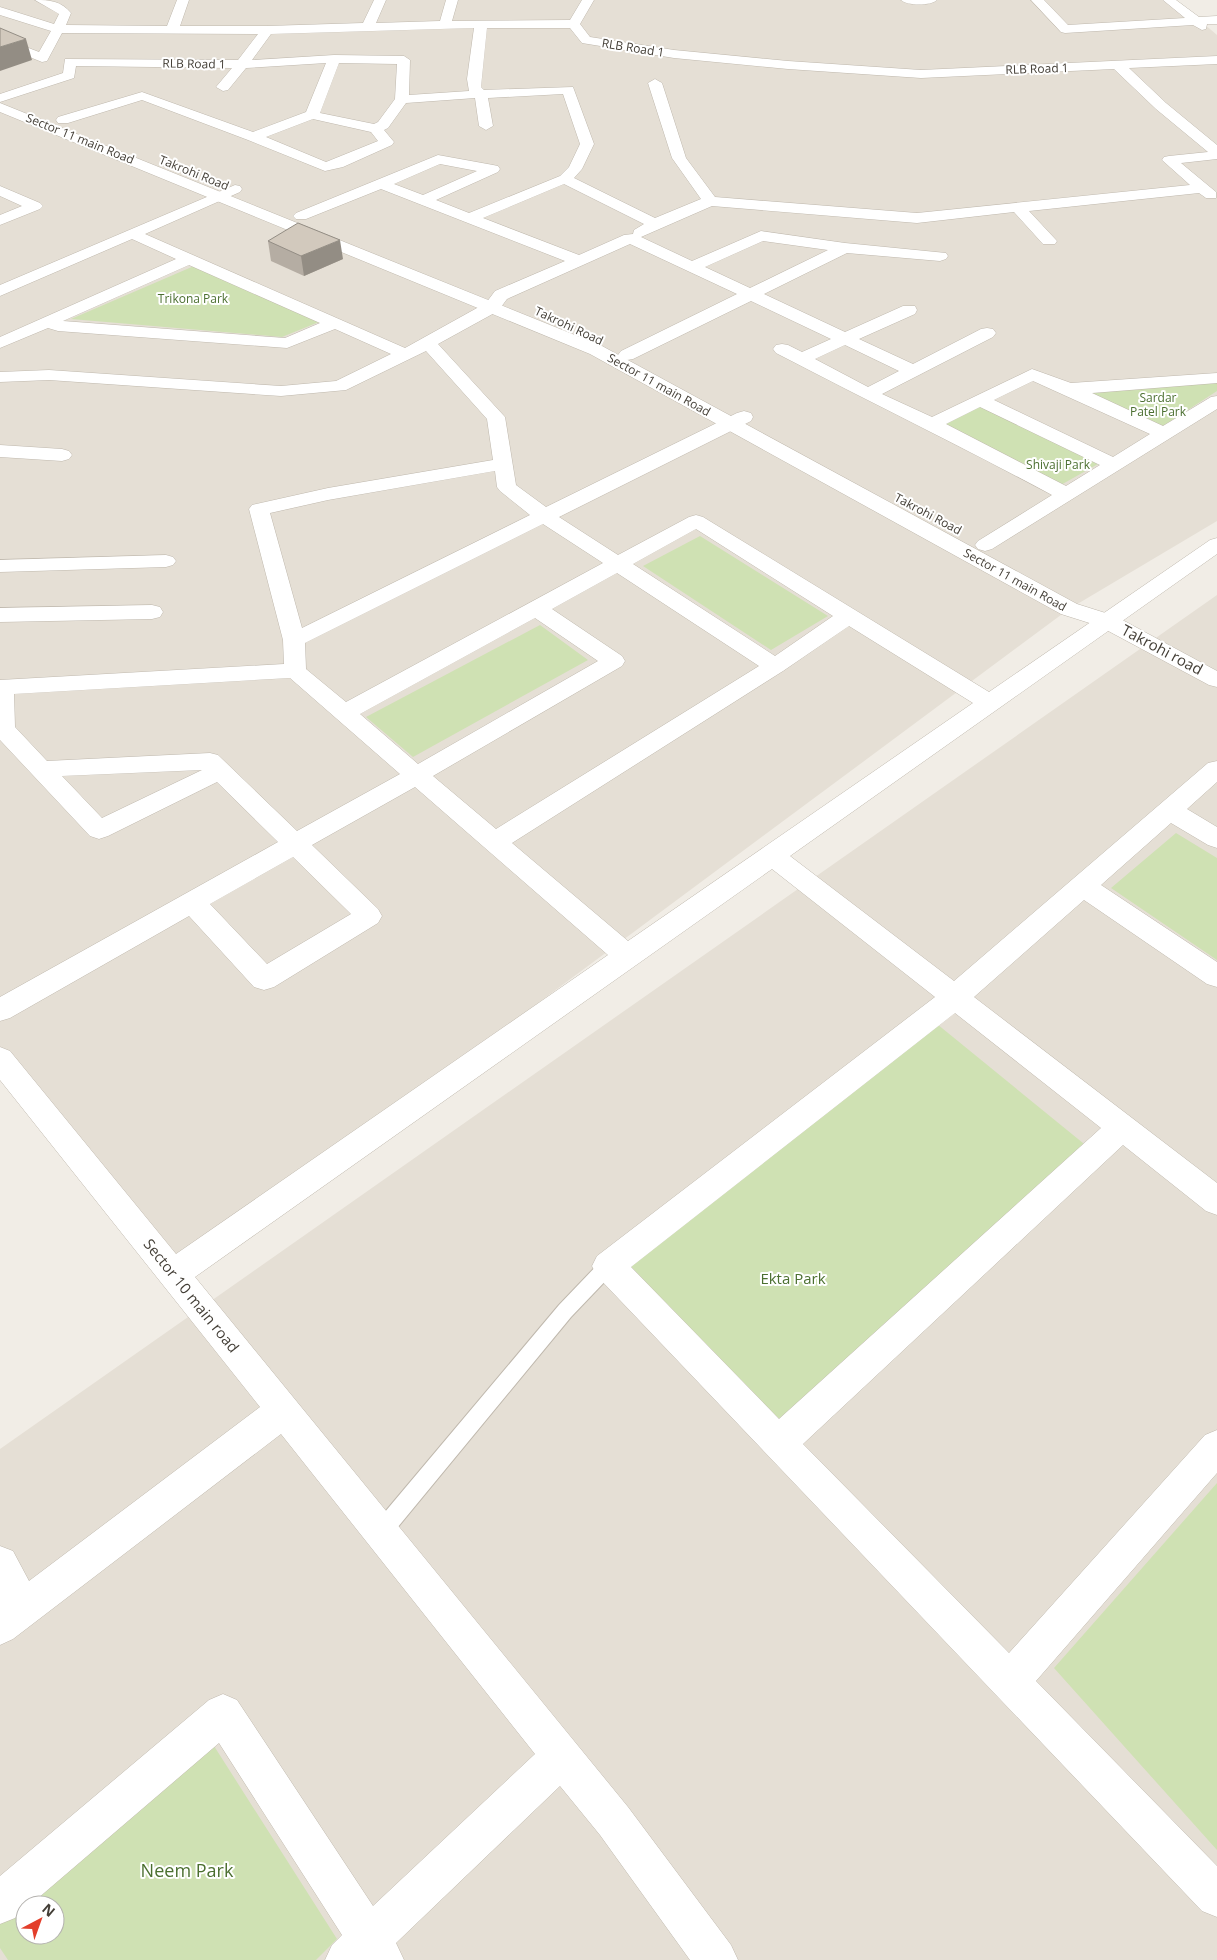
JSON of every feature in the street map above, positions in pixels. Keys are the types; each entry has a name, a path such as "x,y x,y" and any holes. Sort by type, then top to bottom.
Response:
{"street":[{"path":"0,41 42,58 65,13 55,5 41,0"},
{"path":"172,30 183,0"},
{"path":"368,27 380,0"},
{"path":"445,25 452,0"},
{"path":"10,30 267,30 481,24 574,24 588,0"},
{"path":"907,0 931,0"},
{"path":"1037,0 1065,29 1111,28 1217,20"},
{"path":"1169,0 1210,32"},
{"path":"532,8 534,24"},
{"path":"0,11 58,29"},
{"path":"481,24 474,88 481,94 486,126"},
{"name":"RLB Road 1","path":"574,24 586,40 674,54 788,65 921,74 1217,60"},
{"name":"RLB Road 1","path":"1,99 70,75 70,62 242,64 267,30"},
{"path":"312,115 334,59"},
{"path":"223,87 242,64 334,59 404,60 402,99 383,125 376,129"},
{"path":"1118,65 1161,106 1217,153"},
{"path":"655,84 679,158 710,201"},
{"path":"402,99 568,90 587,144 575,170 565,178 470,218"},
{"path":"63,120 142,96 253,137 325,167 338,164 388,142 376,129 312,115 253,137"},
{"name":"Takrohi Road","path":"1,99 63,120 228,192 301,216 496,301 598,339 737,420 1026,566"},
{"name":"Sector 11 main Road","path":"1,99 496,301 737,420 1069,609 1107,621"},
{"path":"1217,153 1169,160 1217,200"},
{"path":"301,216 438,159 493,169 424,200"},
{"path":"565,178 655,224"},
{"path":"381,184 580,261"},
{"path":"0,377 49,375 281,391 340,386 428,343 496,301 630,238 655,224 710,201 917,218 1203,188"},
{"path":"0,190 35,206 0,220"},
{"path":"0,291 228,192"},
{"path":"1017,208 1049,241"},
{"path":"132,234 405,354"},
{"path":"691,267 761,236 845,248 940,256"},
{"path":"630,238 914,371"},
{"path":"627,355 845,248"},
{"path":"0,342 189,259"},
{"path":"801,359 909,310"},
{"path":"47,321 58,326 287,343 335,323"},
{"path":"868,394 987,333"},
{"path":"428,343 480,402 496,417 507,487 544,516 775,666"},
{"path":"0,348 49,375"},
{"path":"782,349 1066,494"},
{"path":"932,424 1032,374 1069,389 1165,434"},
{"path":"1069,389 1217,378"},
{"path":"980,400 1114,465"},
{"path":"985,545 1066,494 1214,406"},
{"path":"294,640 737,420"},
{"path":"0,451 62,455"},
{"path":"295,671 294,640 259,509 328,494 503,464"},
{"path":"344,713 696,521 988,704"},
{"path":"173,1274 1217,544"},
{"path":"0,566 166,561"},
{"name":"Takrohi Road","path":"1075,593 1083,597 1107,621"},
{"path":"0,1010 417,775 614,661 536,608"},
{"path":"0,615 152,612"},
{"path":"495,842 775,666 848,616"},
{"name":"Takrohi road","path":"1107,621 1217,680"},
{"path":"220,771 99,830 3,729 1,687 295,671 627,956"},
{"path":"42,769 210,761 369,916 264,979 192,902"},
{"path":"1217,769 955,997 608,1266 1217,1896"},
{"path":"1170,810 1217,839"},
{"path":"772,855 1217,1201"},
{"path":"1083,886 1217,976"},
{"name":"Sector 10 main road","path":"0,1060 614,1821 716,1960"},
{"path":"780,1442 1122,1127"},
{"path":"0,1564 12,1617 283,1410"},
{"path":"1010,1681 1217,1447"},
{"path":"0,1903 223,1714 366,1953 562,1756"}],"lane":[{"path":"381,1532 565,1310 608,1266"}],"shaded area":[{"path":"0,0 1176,0 1217,35 1217,521 1069,609 173,1274 0,1059"},
{"path":"1217,595 1217,1960 0,1960 0,1449"}],"green space":[{"name":"Trikona Park","path":"194,266 319,322 282,337 71,319"},
{"name":"Sardar Patel Park","path":"1217,381 1217,391 1160,428 1079,391"},
{"name":"Shivaji Park","path":"977,405 1098,464 1059,486 941,424"},
{"path":"700,536 828,616 771,650 643,566"},
{"path":"540,625 588,660 413,757 366,717"},
{"path":"1176,833 1217,858 1217,960 1111,888"},
{"name":"Ekta Park","path":"937,1024 1094,1152 789,1439 622,1266"},
{"path":"1217,1483 1217,1850 1054,1668"},
{"name":"Neem Park","path":"207,1735 337,1939 316,1960 8,1960 0,1948 0,1912 15,1899 15,1945 65,1945 65,1895 20,1895"}],"building":[{"path":"0,28 26,39 0,47"},
{"path":"298,223 340,240 301,256 268,241"}]}
